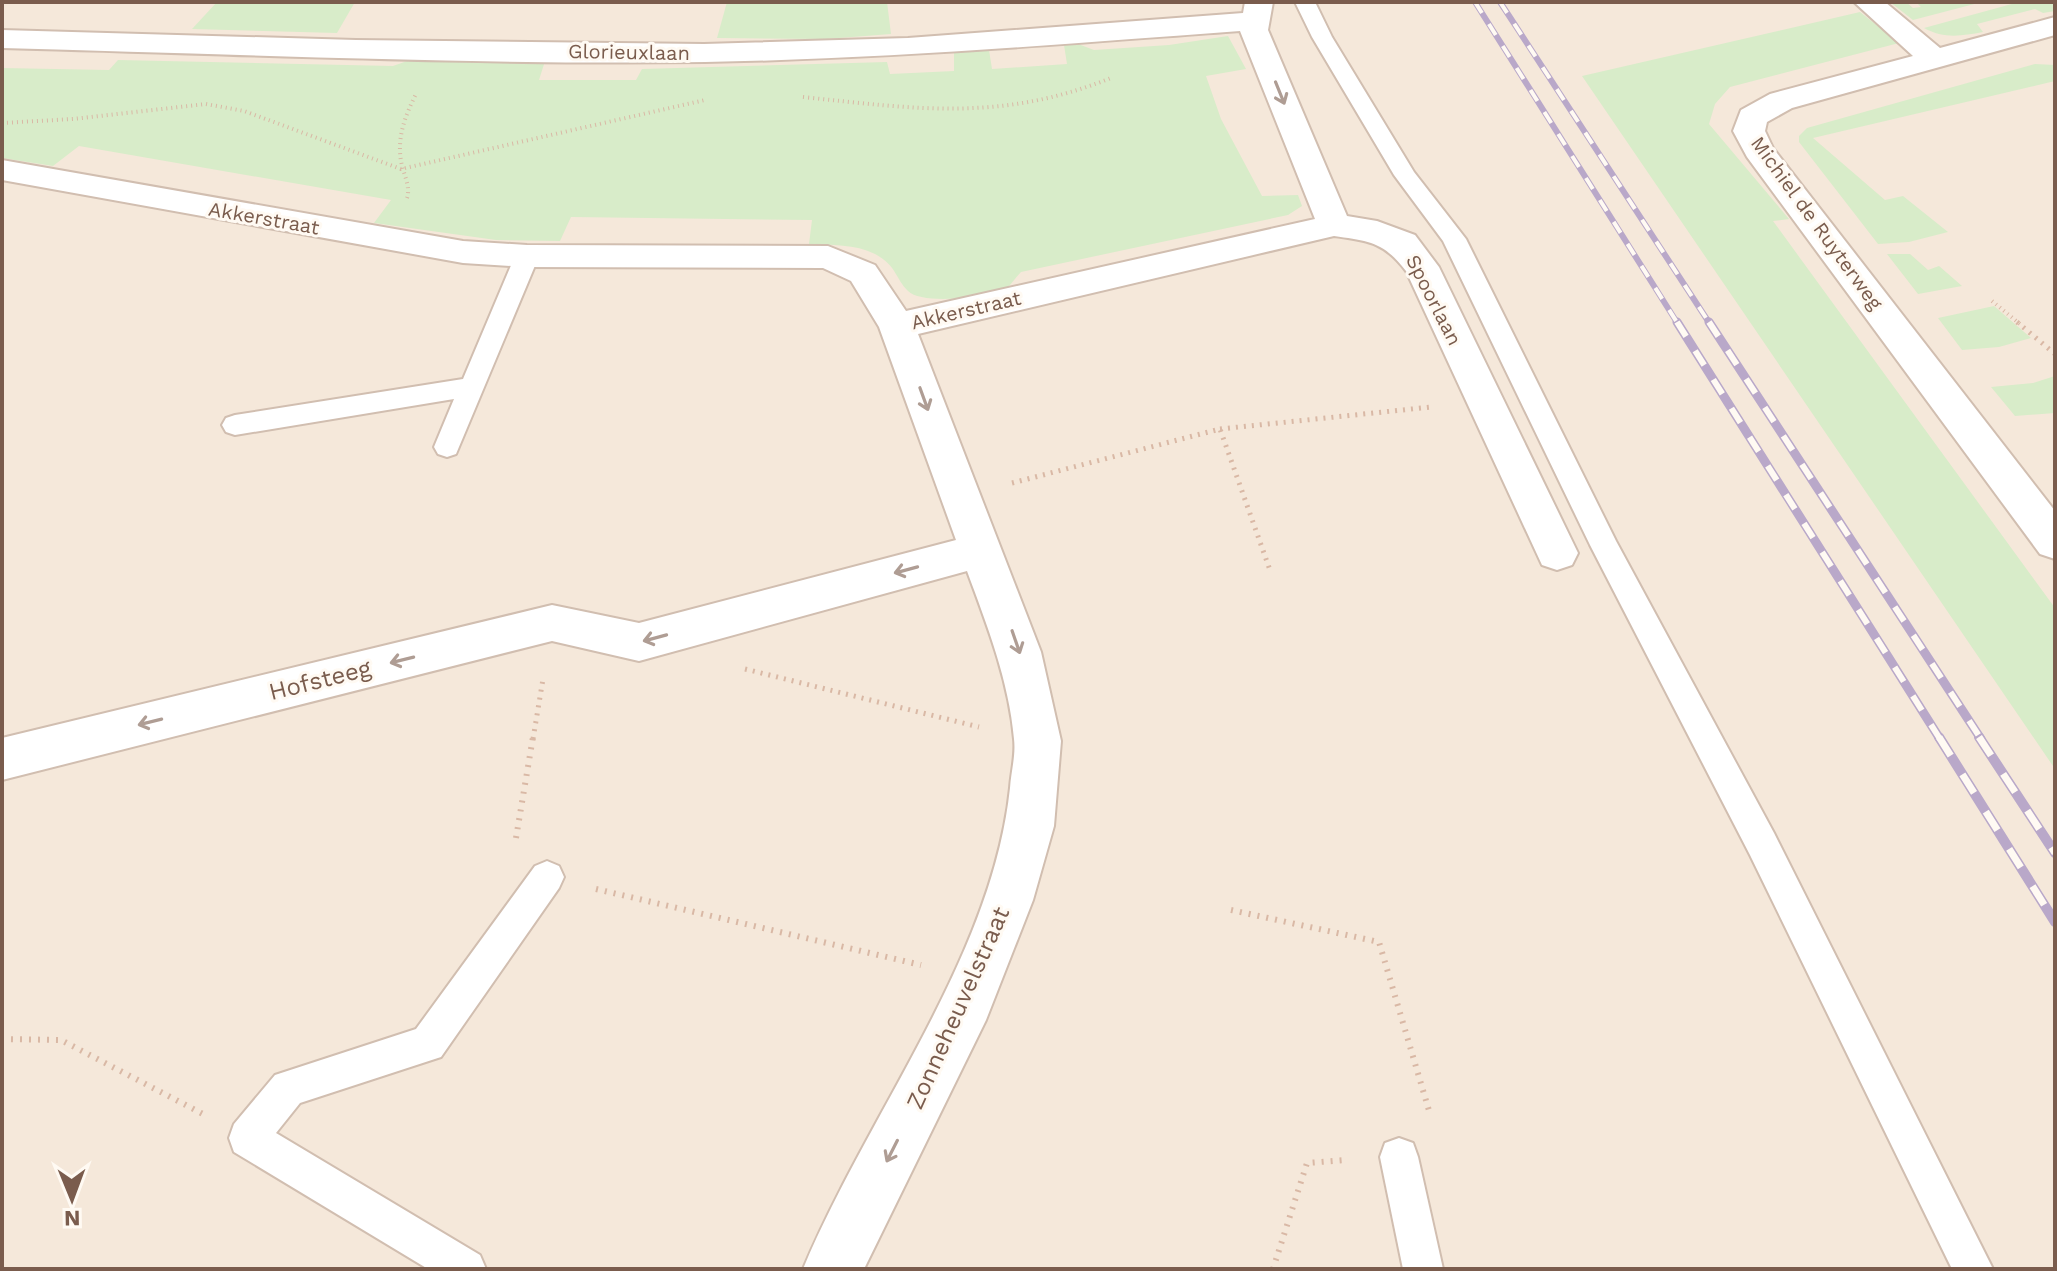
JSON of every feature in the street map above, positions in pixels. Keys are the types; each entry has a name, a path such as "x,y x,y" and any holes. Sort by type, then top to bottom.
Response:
{"street":[{"path":"1868,2 1934,58"},
{"path":"1257,11 1254,30 1334,225"},
{"name":"Glorieuxlaan","path":"2,39 704,53 908,47 1257,11"},
{"name":"Michiel de Ruyterweg","path":"2055,26 1781,101 1752,117 1749,131 1758,150 2055,542"},
{"name":"Akkerstraat","path":"2,170 463,252 527,256 828,257 863,273 897,326 1334,225"},
{"name":"Spoorlaan","path":"1334,225 1365,229 1403,243 1422,267 1557,553"},
{"name":"Zonneheuvelstraat","path":"833,1269 977,978 1008,900 1030,826 1038,741 1019,652 897,326"},
{"name":"Hofsteeg","path":"2,759 552,623 639,642 982,550"}],"lane":[{"path":"1305,2 1322,37 1405,175 1454,239 1604,545 1762,844 1973,1269"},
{"path":"447,447 527,256"},
{"path":"235,425 471,387"},
{"path":"466,1269 248,1138 288,1088 428,1044 547,877"},
{"path":"1399,1157 1423,1269"}],"path":[{"path":"386,240 404,212 409,192 398,156 402,120 445,50"},
{"path":"800,97 952,110 1021,107 1079,93 1112,78"},
{"path":"2,123 73,119 206,104 244,111 401,169 714,98"},
{"path":"1992,301 2055,354"},
{"path":"960,496 1220,429 1484,401"},
{"path":"1220,429 1271,573"},
{"path":"552,623 511,868 977,978"},
{"path":"731,665 1038,741"},
{"path":"1231,910 1379,942 1431,1122 1424,1138 1399,1157 1307,1163 1273,1269"},
{"path":"2,1039 61,1040 248,1138"}],"shaded area":[{"path":"2,2 2055,2 2055,1269 2,1269"}],"green space":[{"path":"217,2 355,2 337,33 192,29"},
{"path":"727,2 887,2 891,34 826,39 717,38"},
{"path":"1890,2 1906,2 1913,8 1921,7 1916,2 1982,2 1913,20"},
{"path":"2019,2 2055,2 2055,11 2043,13 2035,9 1977,24 1983,32 1967,35 1946,35 1924,28"},
{"path":"1860,12 1899,43 1730,87 1715,104 1709,124 1789,219 1773,221 2055,608 2055,769 1582,76"},
{"path":"1228,36 1246,69 1206,76 1221,119 1262,196 1298,195 1302,206 1288,215 1021,272 1001,290 958,298 916,296 908,291 888,263 859,248 809,244 812,220 571,217 560,241 496,240 374,223 391,200 79,146 53,166 2,158 2,68 109,70 118,60 393,66 410,60 545,61 539,80 636,80 642,69 887,62 890,74 954,71 954,52 989,50 992,69 1067,64 1064,45 1078,44 1094,50 1169,45"},
{"path":"2035,64 2055,65 2055,81 1813,138 1885,200 1903,196 1948,232 1909,242 1878,244 1799,142 1799,136 1807,128"},
{"path":"1887,254 1910,254 1928,270 1939,266 1962,286 1918,294"},
{"path":"1994,306 2031,338 1999,347 1962,350 1938,318"},
{"path":"2055,376 2055,413 2015,416 1991,387 2033,383"}],"railway":[{"path":"1475,2 1678,324"},
{"path":"1500,2 1710,324"},
{"path":"1677,322 1940,739"},
{"path":"1709,322 1981,739"},
{"path":"1939,737 2055,922"},
{"path":"1979,737 2055,853"}]}
